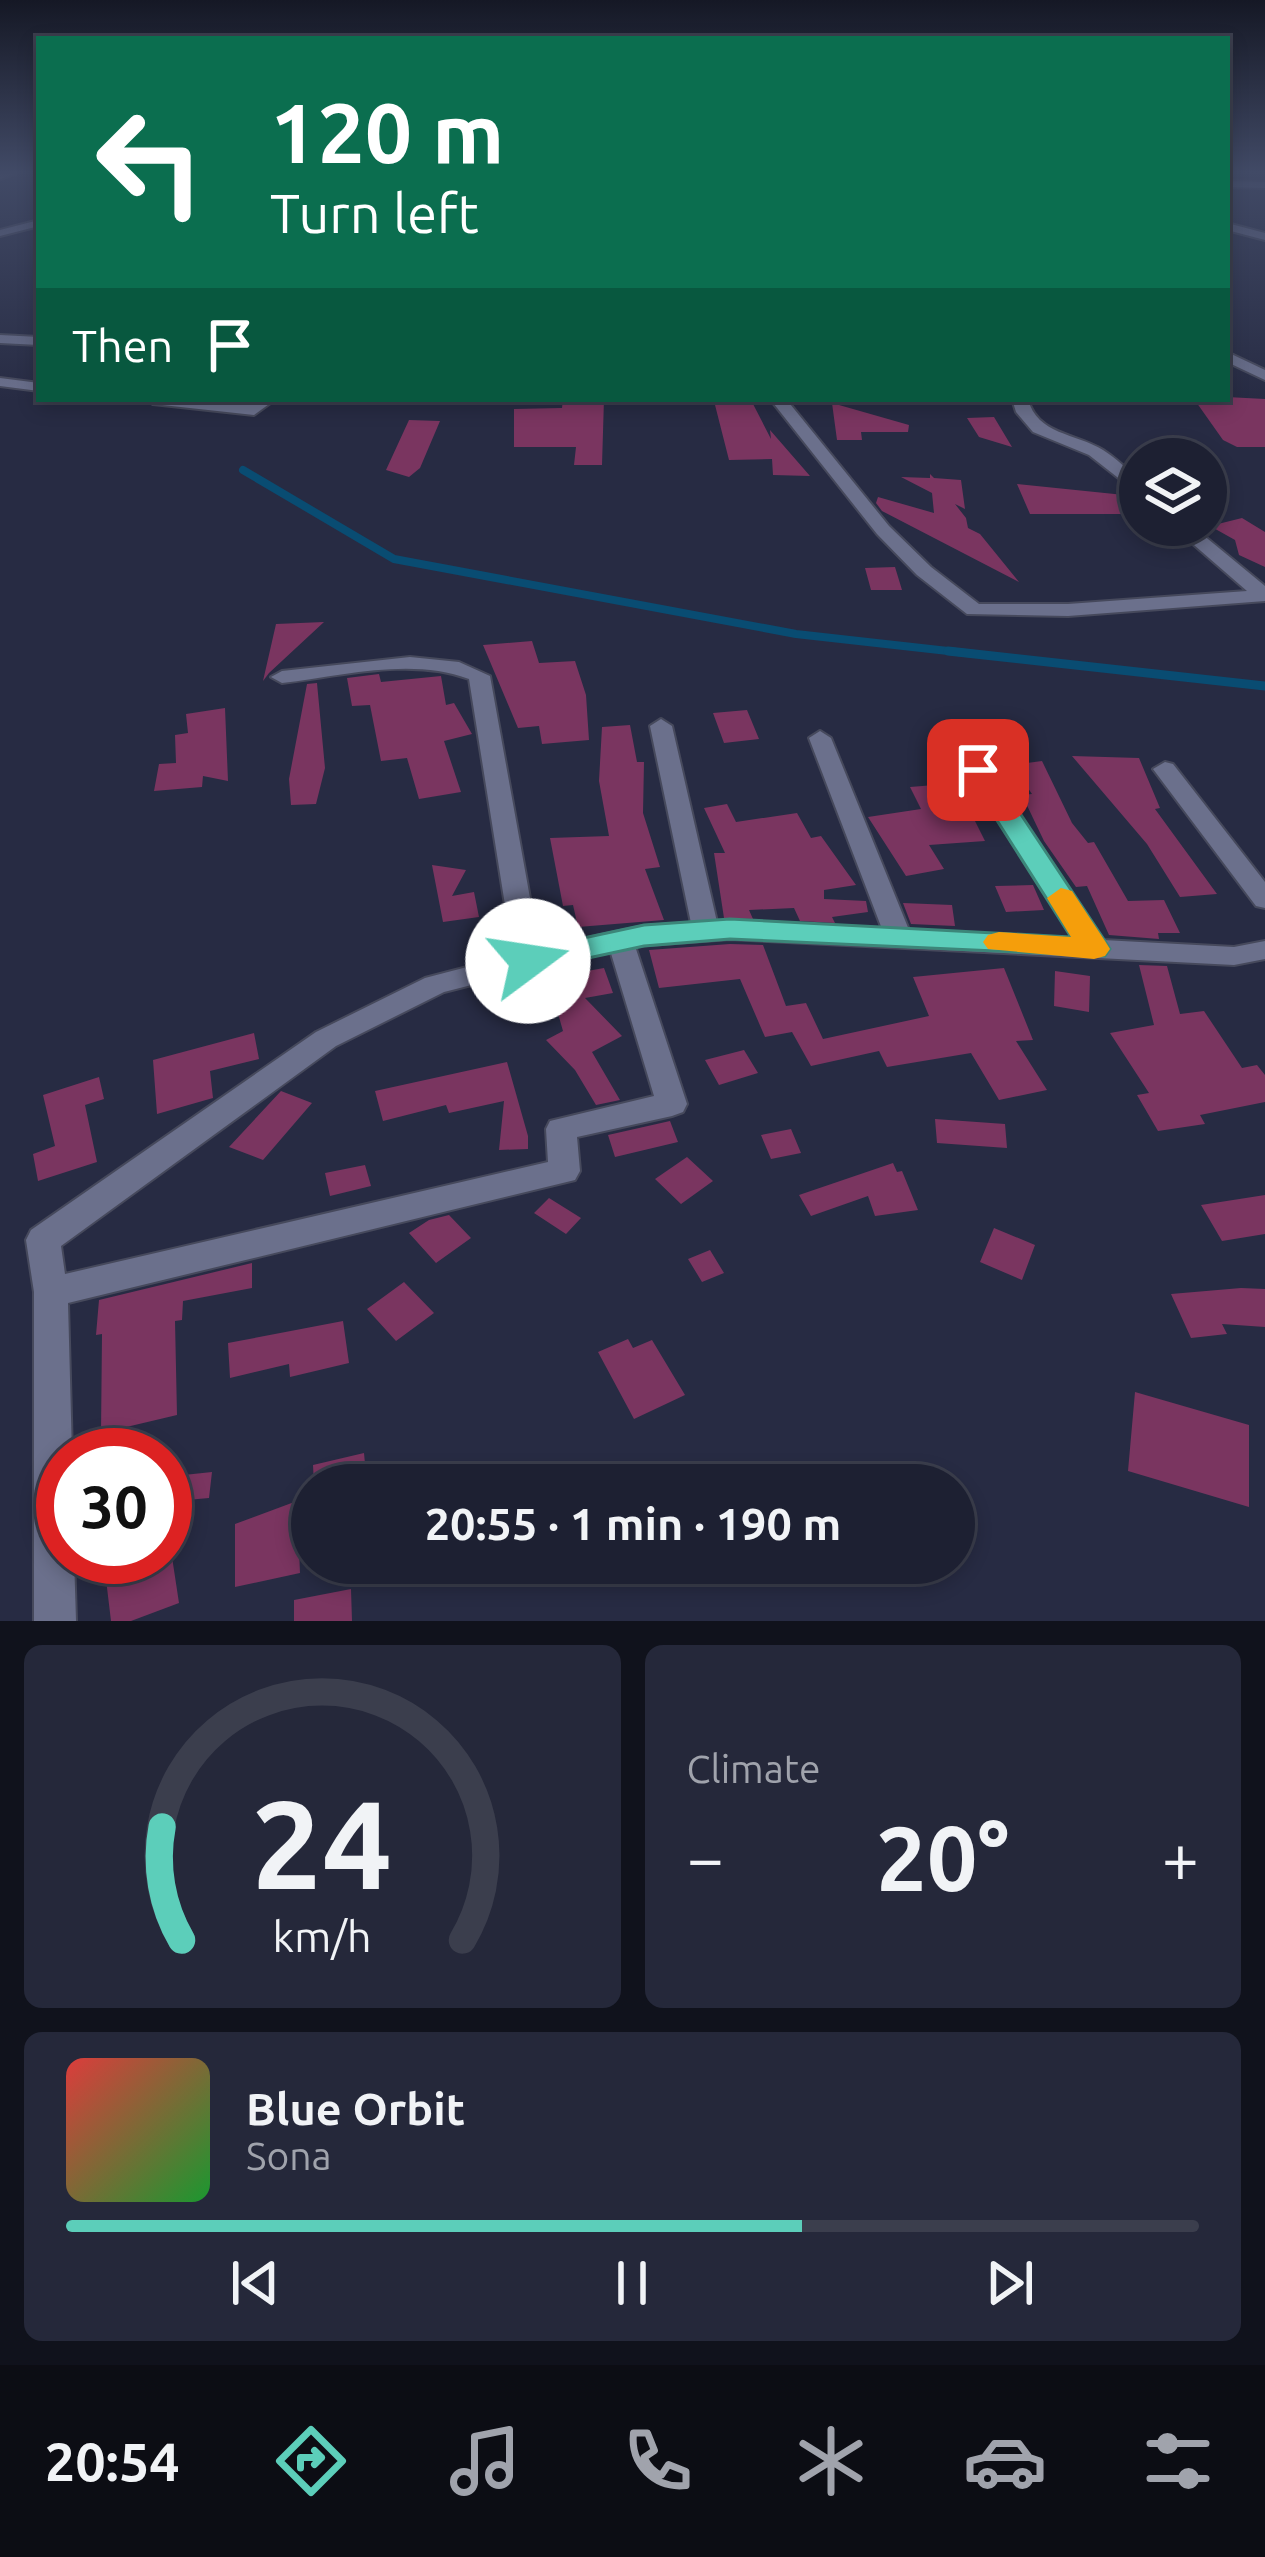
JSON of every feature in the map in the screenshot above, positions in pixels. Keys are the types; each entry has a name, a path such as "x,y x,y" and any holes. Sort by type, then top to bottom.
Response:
{"street":[{"path":"0,339 36,340"},
{"path":"1230,358 1265,376"},
{"path":"0,382 36,387"},
{"path":"181,402 254,410 264,402"},
{"path":"780,402 883,530 924,571 974,610 1068,610 1265,595"},
{"path":"1020,402 1022,412 1038,430 1098,453 1119,472"},
{"path":"1206,546 1265,595"},
{"path":"282,677 423,664 479,676 528,961"},
{"path":"661,726 706,930"},
{"path":"820,739 898,936"},
{"path":"978,770 1094,949"},
{"path":"1165,770 1265,899"},
{"path":"55,1621 51,1292 43,1240 326,1039 435,985 620,940 706,930 1234,956 1265,950"},
{"path":"51,1292 564,1171 561,1129 672,1104 620,940"}],"building":[{"path":"1265,399 1265,447 1237,447 1222,438 1196,402"},
{"path":"563,402 604,402 602,465 574,465 576,447 514,447 514,409 562,408"},
{"path":"714,402 752,402 771,439 770,430 810,476 773,475 772,459 729,460"},
{"path":"832,403 909,425 908,432 861,432 862,440 837,440"},
{"path":"994,417 1012,447 979,437 967,418"},
{"path":"409,420 440,421 420,468 409,477 386,470"},
{"path":"930,474 961,480 965,509 955,504 968,528 980,534 1019,582 882,511 876,503 878,497 934,513 932,493 901,477 930,478"},
{"path":"1017,484 1119,494 1119,514 1030,514"},
{"path":"1242,518 1265,532 1265,567 1239,555 1235,540 1227,536 1227,522"},
{"path":"895,567 902,590 871,590 865,568"},
{"path":"324,622 269,673 263,681 276,624"},
{"path":"532,641 539,663 575,661 586,695 589,740 542,744 539,726 518,728 483,645"},
{"path":"379,674 381,682 441,676 446,705 454,703 472,734 444,741 461,792 419,799 407,758 381,761 370,705 352,706 347,678"},
{"path":"317,683 325,768 316,804 291,805 289,779 307,684"},
{"path":"225,708 228,781 203,776 202,787 154,791 159,764 176,763 175,735 188,733 186,714"},
{"path":"747,710 759,739 724,743 713,713"},
{"path":"630,725 637,762 644,762 643,813 660,867 645,869 664,920 578,927 573,905 563,906 550,838 609,836 599,781 602,727"},
{"path":"1072,756 1139,758 1160,808 1155,809 1217,894 1180,897 1147,844"},
{"path":"1042,761 1072,823 1088,843 1094,842 1128,901 1164,900 1180,933 1158,933 1159,939 1109,935 1087,886 1076,887 1044,841 1022,795 1032,794 1012,765"},
{"path":"947,784 966,819 974,819 985,841 929,845 944,869 906,876 868,817 921,809 910,787"},
{"path":"727,804 736,822 797,813 811,838 821,836 856,885 824,890 824,899 866,901 868,912 832,917 835,923 800,921 794,908 749,910 753,919 724,918 714,853 725,853 704,808"},
{"path":"432,865 466,870 452,896 474,892 479,917 443,922"},
{"path":"1033,885 1044,910 1006,912 995,886"},
{"path":"903,903 952,905 955,926 911,924"},
{"path":"763,945 786,1006 806,1003 823,1039 929,1016 913,977 1004,968 1033,1040 1016,1041 1047,1090 999,1100 971,1053 887,1067 879,1051 811,1066 792,1032 765,1037 740,979 659,988 649,950"},
{"path":"1139,965 1167,966 1180,1014 1204,1011 1242,1068 1257,1065 1265,1075 1265,1102 1200,1115 1205,1124 1158,1131 1137,1095 1149,1093 1110,1033 1154,1025"},
{"path":"604,968 613,993 585,998 622,1036 592,1052 620,1100 596,1105 575,1070 546,1040 563,1031 551,989 562,987 559,976"},
{"path":"1055,971 1090,976 1089,1012 1054,1006"},
{"path":"254,1033 259,1059 210,1071 213,1098 157,1114 153,1060"},
{"path":"744,1050 758,1073 719,1085 705,1060"},
{"path":"507,1062 528,1149 499,1150 504,1101 449,1113 446,1105 383,1121 375,1091"},
{"path":"99,1077 104,1099 85,1105 97,1162 38,1181 33,1154 55,1146 43,1095"},
{"path":"281,1091 312,1103 263,1160 229,1147"},
{"path":"935,1119 1005,1124 1007,1148 937,1143"},
{"path":"670,1121 678,1142 615,1157 608,1135"},
{"path":"791,1129 801,1153 771,1159 761,1135"},
{"path":"687,1157 713,1181 681,1204 655,1179"},
{"path":"893,1163 897,1172 902,1171 918,1210 875,1216 868,1196 811,1216 799,1195"},
{"path":"365,1165 371,1186 330,1196 325,1173"},
{"path":"1265,1195 1265,1234 1222,1241 1201,1205"},
{"path":"549,1198 581,1218 566,1234 534,1213"},
{"path":"449,1215 471,1238 436,1263 409,1233 429,1220"},
{"path":"994,1228 1035,1245 1022,1280 980,1262"},
{"path":"710,1250 724,1273 702,1282 688,1259"},
{"path":"252,1263 252,1288 183,1301 182,1320 175,1321 177,1415 101,1428 99,1300"},
{"path":"404,1282 434,1313 396,1341 367,1309"},
{"path":"1265,1289 1265,1327 1222,1324 1227,1334 1191,1338 1171,1294"},
{"path":"343,1321 349,1363 290,1377 289,1364 230,1378 228,1343"},
{"path":"628,1339 633,1348 652,1340 685,1395 634,1419 598,1352"},
{"path":"1135,1392 1249,1425 1249,1507 1128,1471"},
{"path":"364,1453 365,1464 317,1464"},
{"path":"212,1472 209,1498 192,1500 192,1474"},
{"path":"291,1503 291,1575 235,1587 235,1524"},
{"path":"107,1584 176,1584 179,1603 131,1621 111,1621"},
{"path":"351,1589 352,1621 294,1621 294,1600"}],"waterway":[{"path":"243,470 394,559 796,634 961,652"},
{"path":"948,651 961,652"},
{"path":"961,652 1265,686"},
{"path":"961,652 975,654"}],"slow traffic":[{"path":"999,942 1094,949 1061,898"}],"route":[{"path":"528,961 644,935 730,929 1094,949 978,770"}]}
